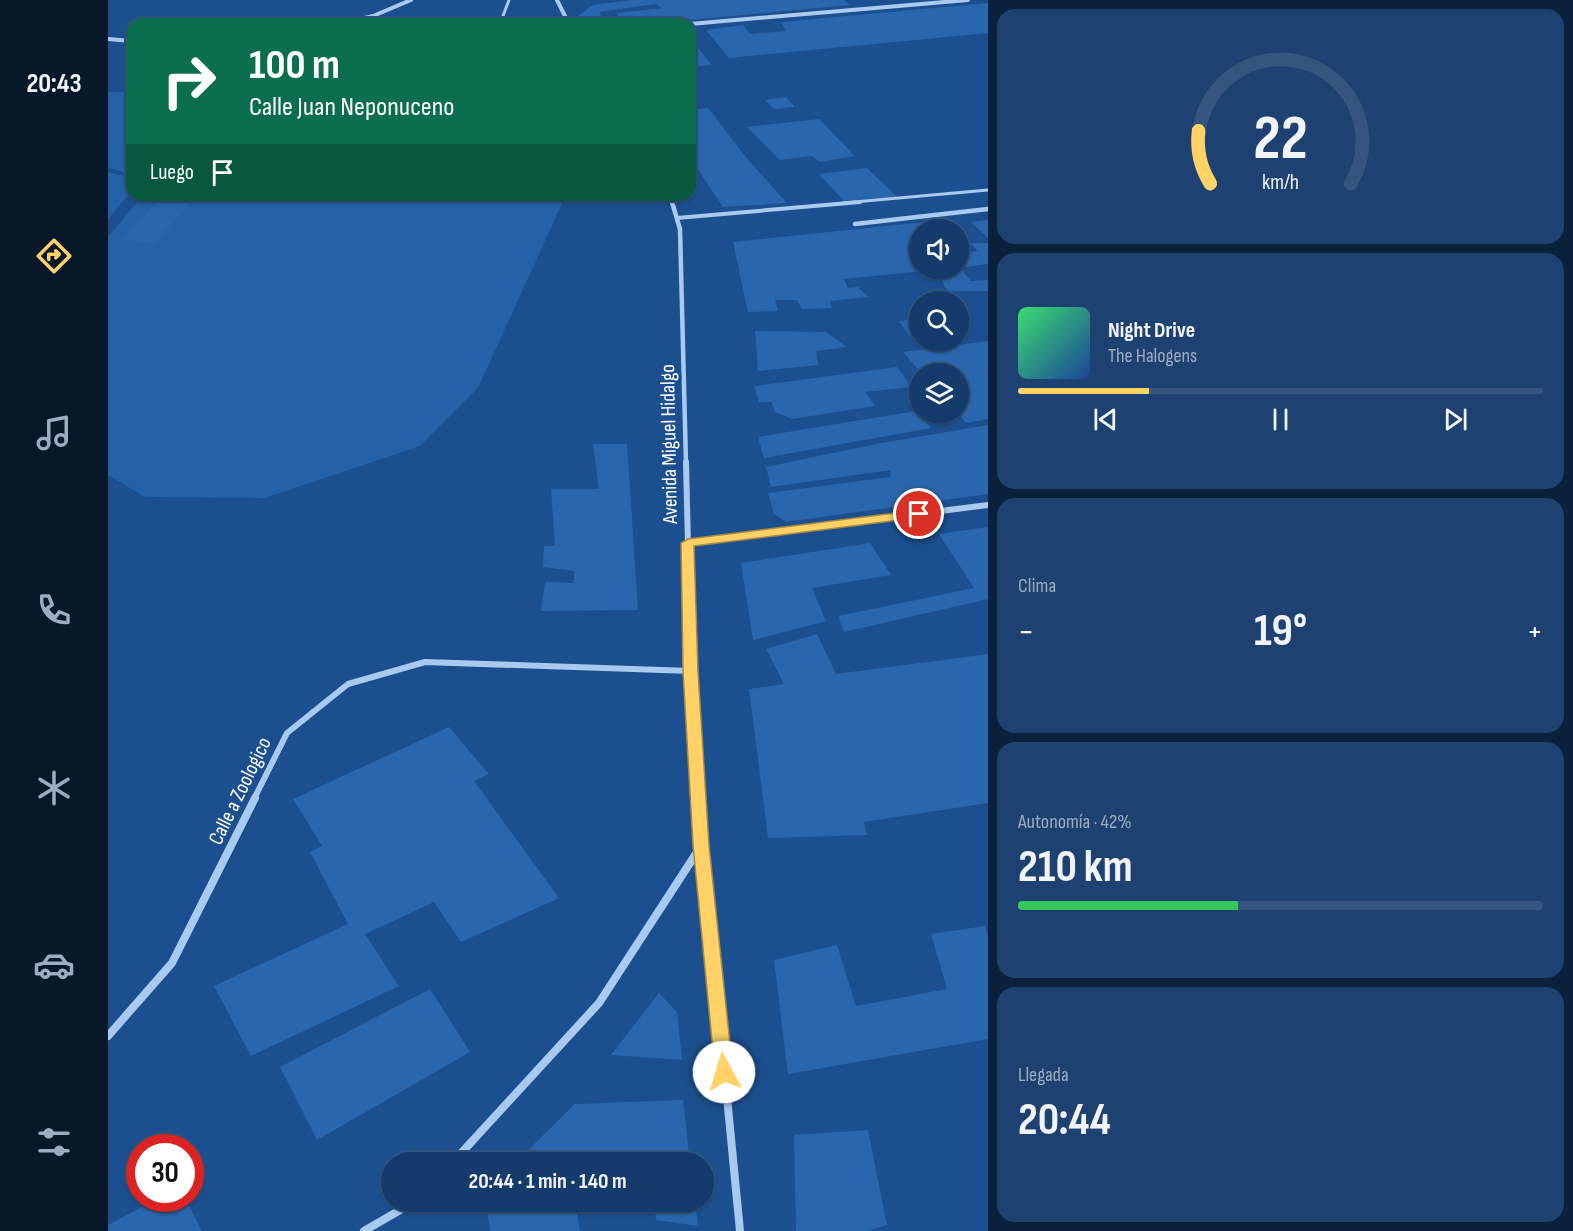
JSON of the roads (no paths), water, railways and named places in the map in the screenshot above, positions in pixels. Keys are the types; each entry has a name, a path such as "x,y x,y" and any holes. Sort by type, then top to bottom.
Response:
{"street":[{"path":"364,18 411,0"},
{"path":"557,0 566,18"},
{"path":"696,23 968,0"},
{"path":"108,39 126,40"},
{"name":"Avenida Miguel Hidalgo","path":"672,201 680,229 691,671 701,845 740,1231"},
{"path":"855,224 988,209"},
{"path":"688,543 988,505"},
{"name":"Calle a Zoologico","path":"108,1036 172,963 287,733 348,684 425,662 691,671"},
{"path":"462,1152 599,1003 701,845"},
{"path":"364,1231 397,1212"}],"lane":[{"path":"502,18 509,0"},
{"path":"676,218 988,190"}]}
